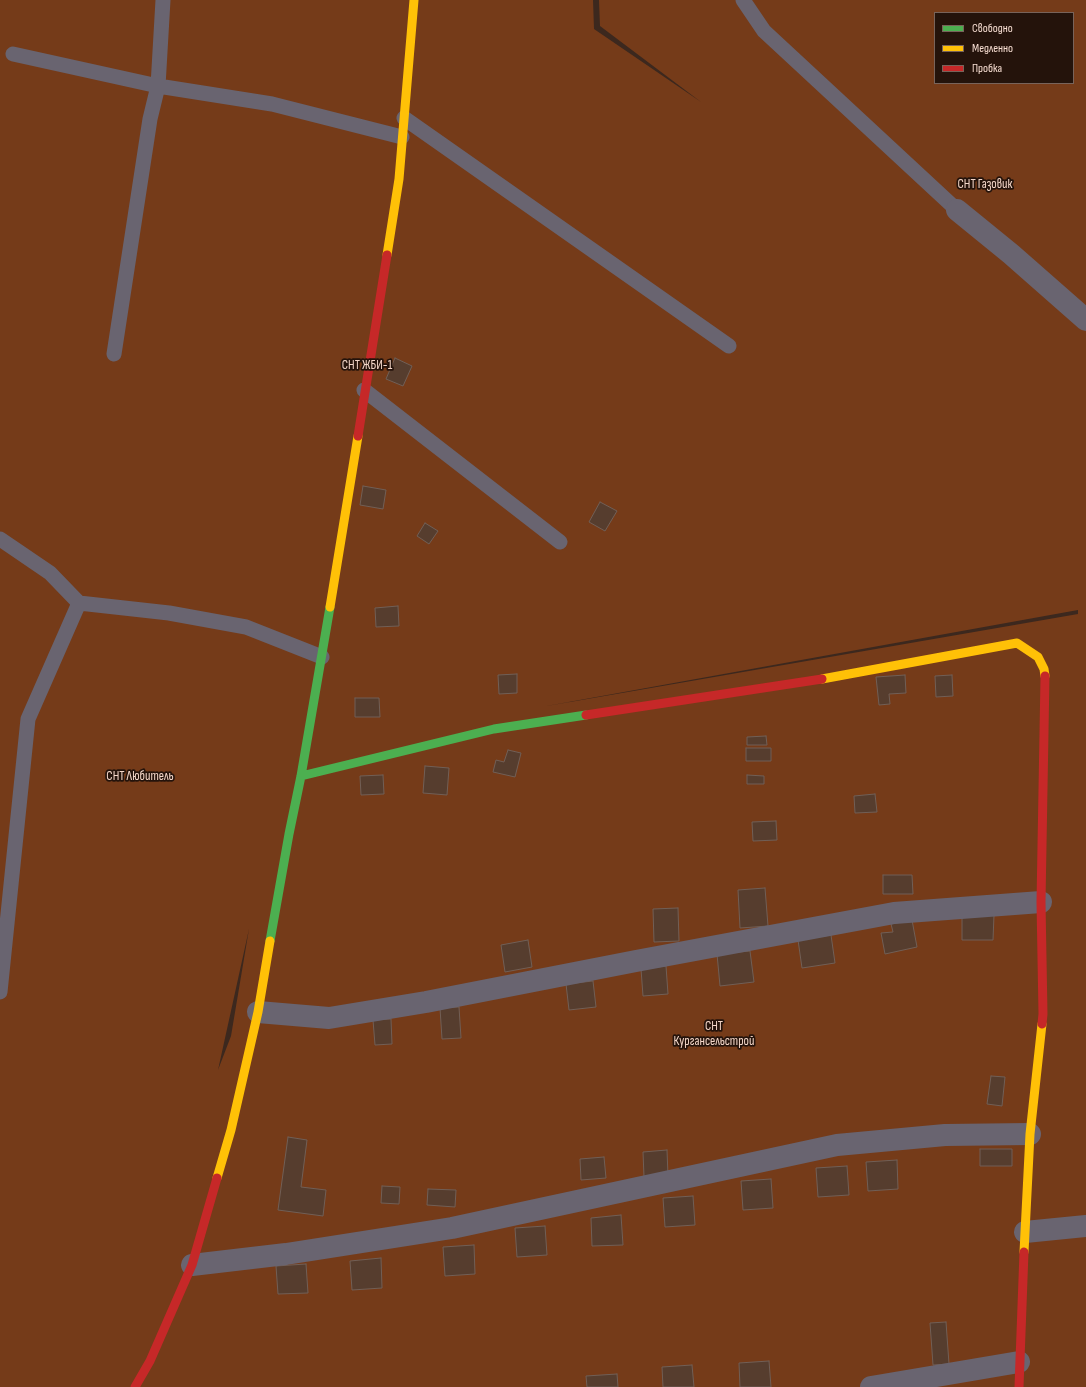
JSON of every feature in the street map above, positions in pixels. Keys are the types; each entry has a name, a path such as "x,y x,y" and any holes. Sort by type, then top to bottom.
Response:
{"street":[{"path":"135,1387 150,1361 192,1265 231,1130 258,1012 322,657 398,179 414,0"},
{"path":"957,210 1011,254 1086,320"},
{"path":"301,776 494,729 803,682 1017,643 1038,657 1044,669 1045,691 1041,902 1043,1014 1030,1134 1019,1387"},
{"path":"258,1012 329,1018 426,1002 894,913 1041,902"},
{"path":"192,1265 286,1254 452,1228 837,1145 945,1135 1030,1134"},
{"path":"1025,1232 1086,1226"},
{"path":"871,1387 1019,1362"}],"lane":[{"path":"114,354 150,119 158,86 163,0"},
{"path":"743,0 764,31 957,210"},
{"path":"13,54 158,86 272,104 402,137"},
{"path":"404,118 729,346"},
{"path":"364,390 560,542"},
{"path":"0,539 50,573 79,603 169,613 246,627 322,657"},
{"path":"0,992 28,719 79,603"}],"green space":[{"path":"0,0 593,0 594,29 701,102 600,26 599,0 1086,0 1086,1387 0,1387","holes":["1078,610 1078,614 541,707","249,929 231,1036 218,1070"]}],"building":[{"path":"395,358 412,366 403,386 386,379"},
{"path":"363,486 386,490 383,509 360,505"},
{"path":"600,502 617,511 605,531 589,522"},
{"path":"425,523 438,531 429,544 417,536"},
{"path":"398,606 399,626 376,627 375,608"},
{"path":"517,674 517,693 499,694 498,675"},
{"path":"905,675 906,693 889,694 890,704 879,705 876,677"},
{"path":"952,675 953,696 936,697 935,676"},
{"path":"355,698 379,698 380,717 355,717"},
{"path":"766,736 767,745 747,745 747,737"},
{"path":"746,748 771,748 771,761 746,761"},
{"path":"508,750 521,753 515,777 493,772 496,760 504,762"},
{"path":"425,766 449,768 447,795 423,793"},
{"path":"383,775 384,794 361,795 360,776"},
{"path":"747,775 764,776 764,784 747,784"},
{"path":"875,794 877,812 855,813 854,796"},
{"path":"776,821 777,840 753,841 752,822"},
{"path":"883,875 912,875 913,894 883,894"},
{"path":"765,888 768,926 740,928 738,890"},
{"path":"678,908 679,941 654,942 653,909"},
{"path":"962,914 994,915 993,940 962,940"},
{"path":"912,920 917,947 885,954 881,933 893,932 891,924"},
{"path":"831,935 835,963 802,968 798,940"},
{"path":"528,940 532,967 505,972 501,945"},
{"path":"750,951 754,982 720,986 717,954"},
{"path":"666,966 668,994 643,996 641,969"},
{"path":"593,981 596,1007 569,1010 566,984"},
{"path":"459,1007 461,1038 442,1039 440,1008"},
{"path":"391,1019 392,1044 375,1045 373,1020"},
{"path":"991,1076 1005,1077 1002,1106 987,1104"},
{"path":"288,1137 307,1140 301,1187 326,1190 323,1216 278,1210"},
{"path":"980,1149 1012,1149 1012,1166 980,1166"},
{"path":"667,1150 668,1176 644,1177 643,1152"},
{"path":"604,1157 606,1178 581,1180 580,1159"},
{"path":"897,1160 898,1189 868,1191 866,1162"},
{"path":"847,1166 849,1195 818,1197 816,1168"},
{"path":"771,1179 773,1208 743,1210 741,1181"},
{"path":"382,1186 400,1187 399,1204 381,1203"},
{"path":"428,1189 456,1190 455,1207 427,1205"},
{"path":"693,1196 695,1225 665,1227 663,1198"},
{"path":"621,1215 623,1245 592,1246 591,1218"},
{"path":"545,1226 547,1255 517,1257 515,1228"},
{"path":"474,1245 475,1274 445,1276 443,1247"},
{"path":"381,1258 382,1288 352,1290 350,1261"},
{"path":"306,1264 308,1293 278,1294 276,1266"},
{"path":"946,1322 949,1364 933,1365 930,1323"},
{"path":"769,1361 771,1387 740,1387 739,1363"},
{"path":"692,1365 694,1387 663,1387 662,1367"},
{"path":"617,1374 618,1387 587,1387 586,1376"}],"traffic: fast":[{"path":"270,941 301,776 330,607"},
{"path":"301,776 494,729 586,715"}],"traffic: slow":[{"path":"387,255 399,179 414,0"},
{"path":"330,607 358,436"},
{"path":"822,679 1017,643 1038,657 1044,669 1045,676"},
{"path":"217,1178 231,1130 258,1012 270,941"},
{"path":"1024,1252 1030,1134 1042,1024"}],"traffic: jam":[{"path":"358,436 387,255"},
{"path":"1042,1024 1041,902 1045,676"},
{"path":"586,715 822,679"},
{"path":"135,1387 150,1361 192,1265 217,1178"},
{"path":"1019,1387 1024,1252"}],"park label":[{"name":"СНТ Газовик","path":"985,185"},
{"name":"СНТ ЖБИ-1","path":"367,366"},
{"name":"СНТ Любитель","path":"140,777"},
{"name":"СНТ Кургансельстрой","path":"714,1034"}]}
